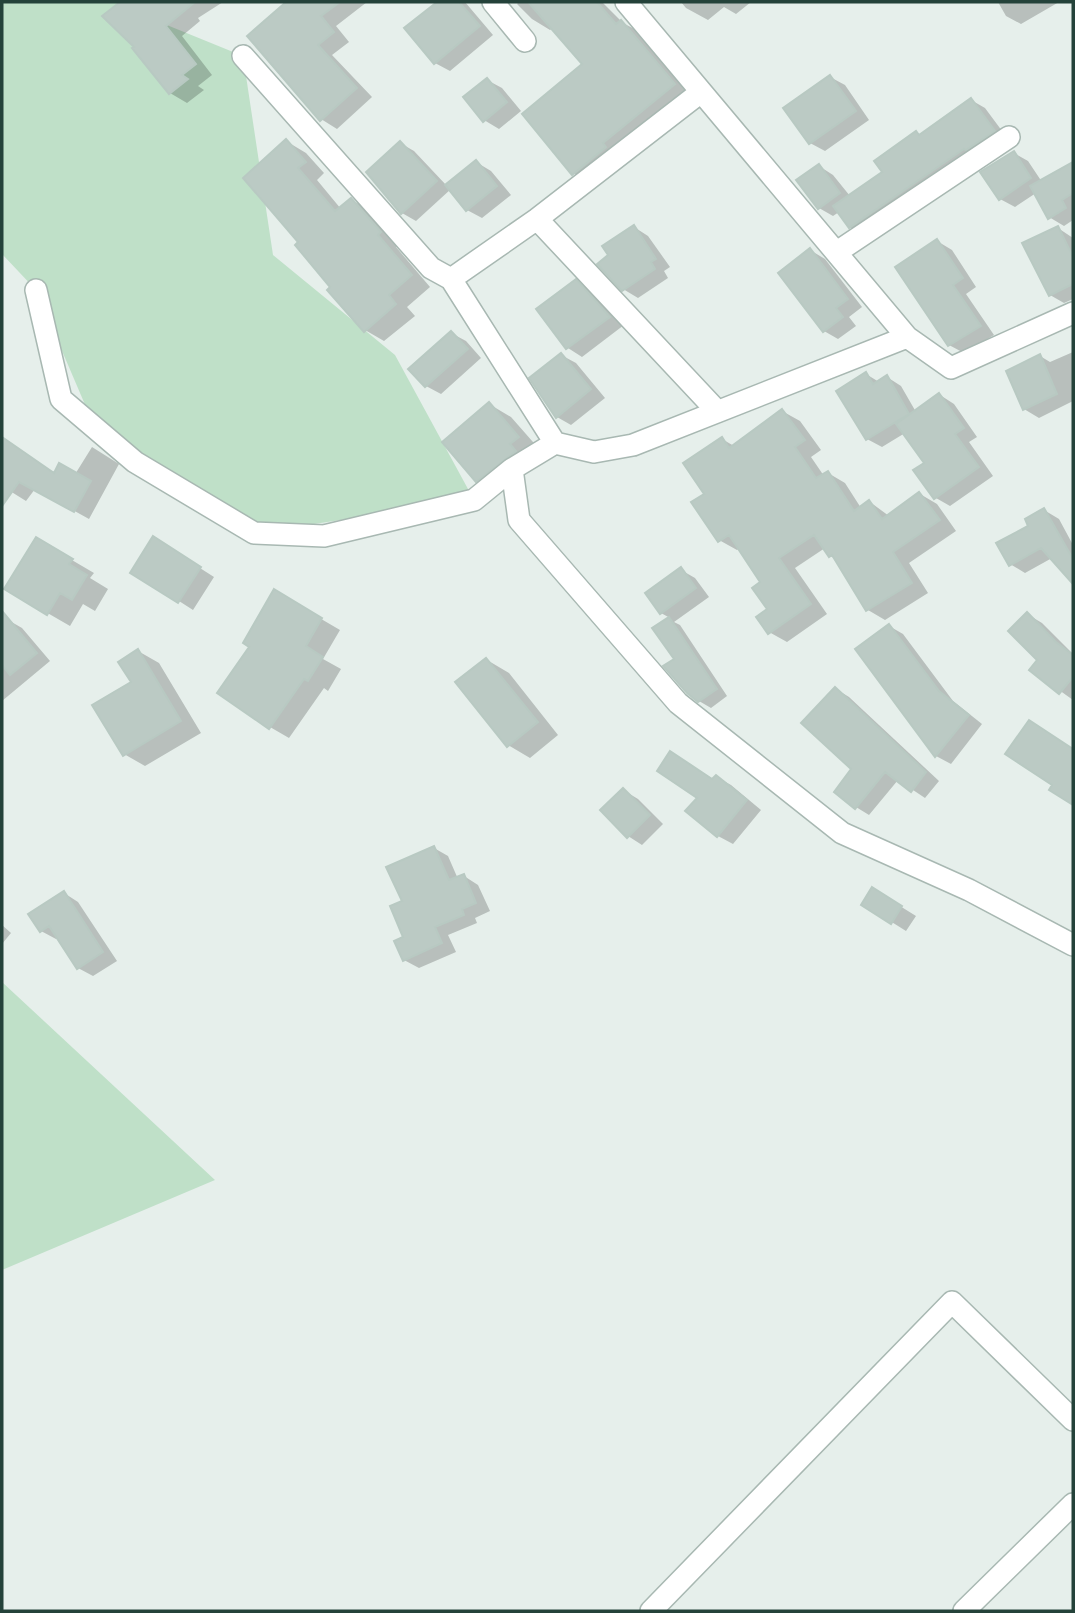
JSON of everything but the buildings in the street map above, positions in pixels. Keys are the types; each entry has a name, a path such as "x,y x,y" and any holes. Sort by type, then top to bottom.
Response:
{"street":[{"path":"493,2 525,41"},
{"path":"626,2 906,337 951,369 1073,313"},
{"path":"243,56 431,268 451,279 555,443"},
{"path":"451,279 537,219 701,92"},
{"path":"837,252 1009,137"},
{"path":"537,219 717,411"},
{"path":"36,290 61,399 135,462 254,533 324,536 474,500 512,469 555,443 594,452 633,445 906,337"},
{"path":"512,469 519,520 678,703 842,832 968,890 1073,945"},
{"path":"650,1611 952,1302 1073,1420"},
{"path":"964,1611 1073,1504"}],"green space":[{"path":"2,2 120,2 125,8 243,56 273,255 395,355 474,500 254,533 95,428 36,290 2,254"},
{"path":"2,982 215,1180 2,1270"}]}
